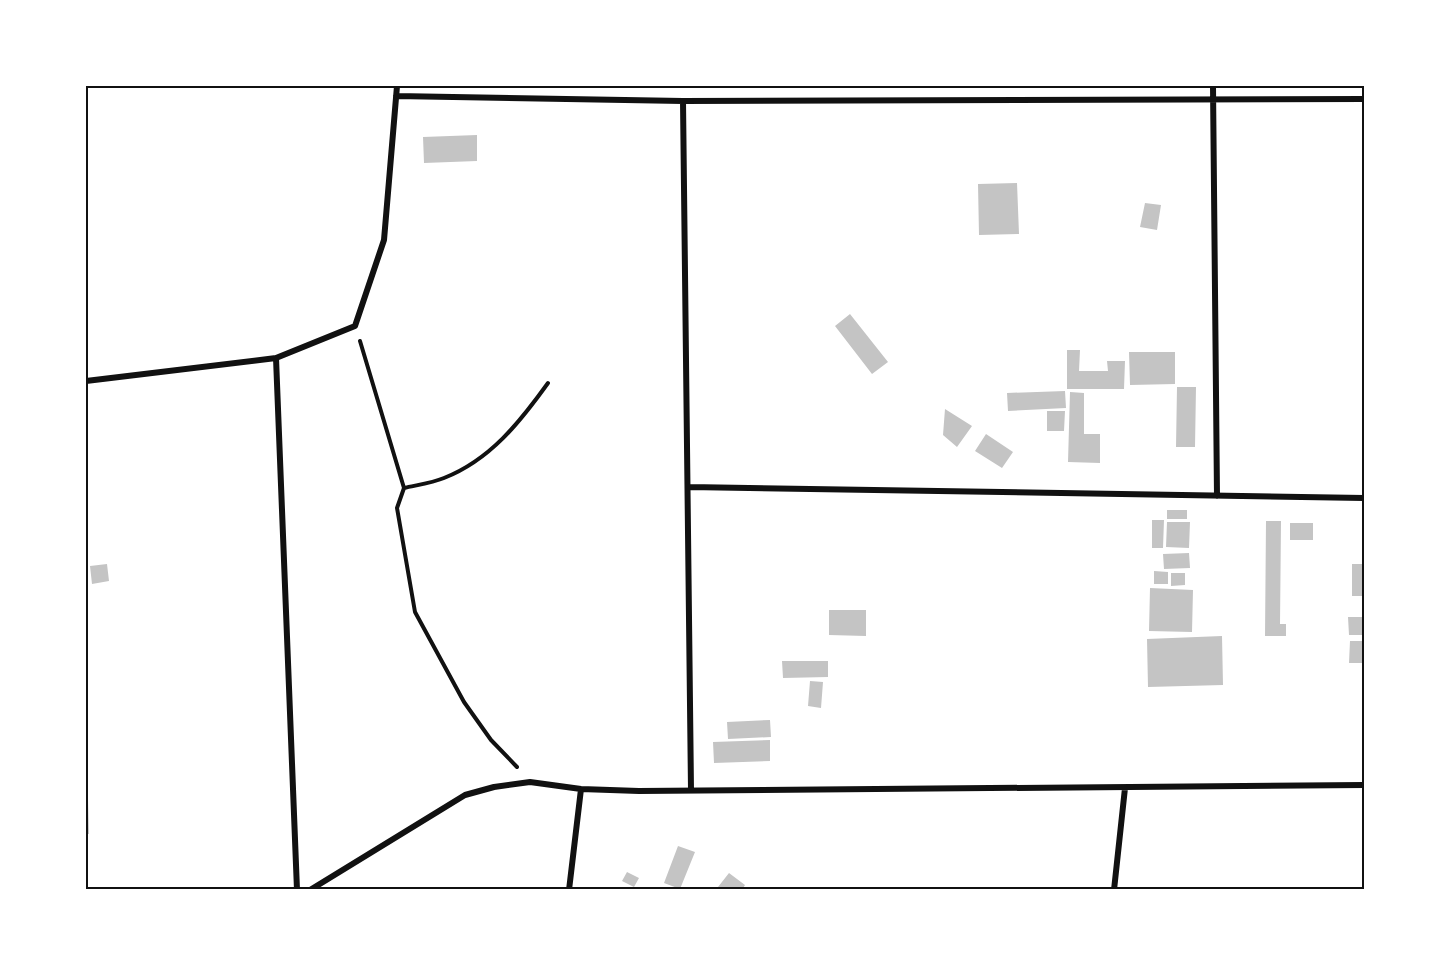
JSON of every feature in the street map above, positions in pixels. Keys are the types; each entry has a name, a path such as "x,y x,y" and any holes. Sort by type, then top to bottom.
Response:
{"street":[{"path":"86,381 276,358 355,326 384,240 397,86"},
{"path":"1213,86 1217,496"},
{"path":"396,96 683,101 1365,99"},
{"path":"683,101 691,790"},
{"path":"276,358 297,890"},
{"path":"689,487 1365,498"},
{"path":"310,890 465,795 494,787 531,782 581,789 691,790 1125,788 1365,784"},
{"path":"1114,890 1125,788"},
{"path":"569,890 581,789"}],"path":[{"path":"355,326 404,488 397,508 415,612 464,702 491,740 531,782"},
{"path":"404,488 444,478 491,452 525,416 548,382"}],"building":[{"path":"477,135 477,161 424,163 423,137"},
{"path":"1017,183 1019,234 979,235 978,184"},
{"path":"1145,203 1161,205 1157,230 1140,227"},
{"path":"850,314 888,362 872,374 835,326"},
{"path":"1067,350 1080,350 1079,371 1108,371 1107,361 1125,361 1124,389 1067,389"},
{"path":"1129,352 1175,352 1175,384 1130,385"},
{"path":"1177,387 1196,387 1195,447 1176,447"},
{"path":"1065,391 1066,408 1008,411 1007,393"},
{"path":"1070,392 1084,393 1084,434 1100,434 1100,463 1068,462"},
{"path":"945,409 972,426 957,447 943,435"},
{"path":"1047,411 1065,411 1064,431 1047,431"},
{"path":"986,434 1013,452 1002,468 975,451"},
{"path":"1167,510 1187,510 1187,519 1167,519"},
{"path":"1152,520 1164,520 1163,548 1152,548"},
{"path":"1266,521 1281,521 1280,624 1286,624 1286,636 1265,636"},
{"path":"1167,522 1190,522 1189,548 1166,547"},
{"path":"1290,523 1313,523 1313,540 1290,540"},
{"path":"1189,553 1190,568 1164,569 1163,554"},
{"path":"107,564 109,581 92,584 90,566"},
{"path":"1352,564 1364,564 1364,596 1352,596"},
{"path":"1154,571 1168,572 1168,584 1154,584"},
{"path":"1171,573 1185,573 1185,585 1171,586"},
{"path":"1150,588 1193,590 1192,632 1149,631"},
{"path":"829,610 866,610 866,636 829,635"},
{"path":"1348,617 1364,617 1364,635 1349,635"},
{"path":"1222,636 1223,685 1148,687 1147,639"},
{"path":"1350,641 1364,641 1364,663 1349,663"},
{"path":"782,661 828,661 828,677 783,678"},
{"path":"810,681 823,682 821,708 808,706"},
{"path":"770,720 771,737 728,739 727,722"},
{"path":"770,740 770,761 714,763 713,742"},
{"path":"86,799 88,799 89,834 86,834"},
{"path":"678,846 695,852 680,889 664,883"},
{"path":"627,872 639,878 634,887 622,881"},
{"path":"729,873 745,885 742,890 721,890 718,887"}]}
